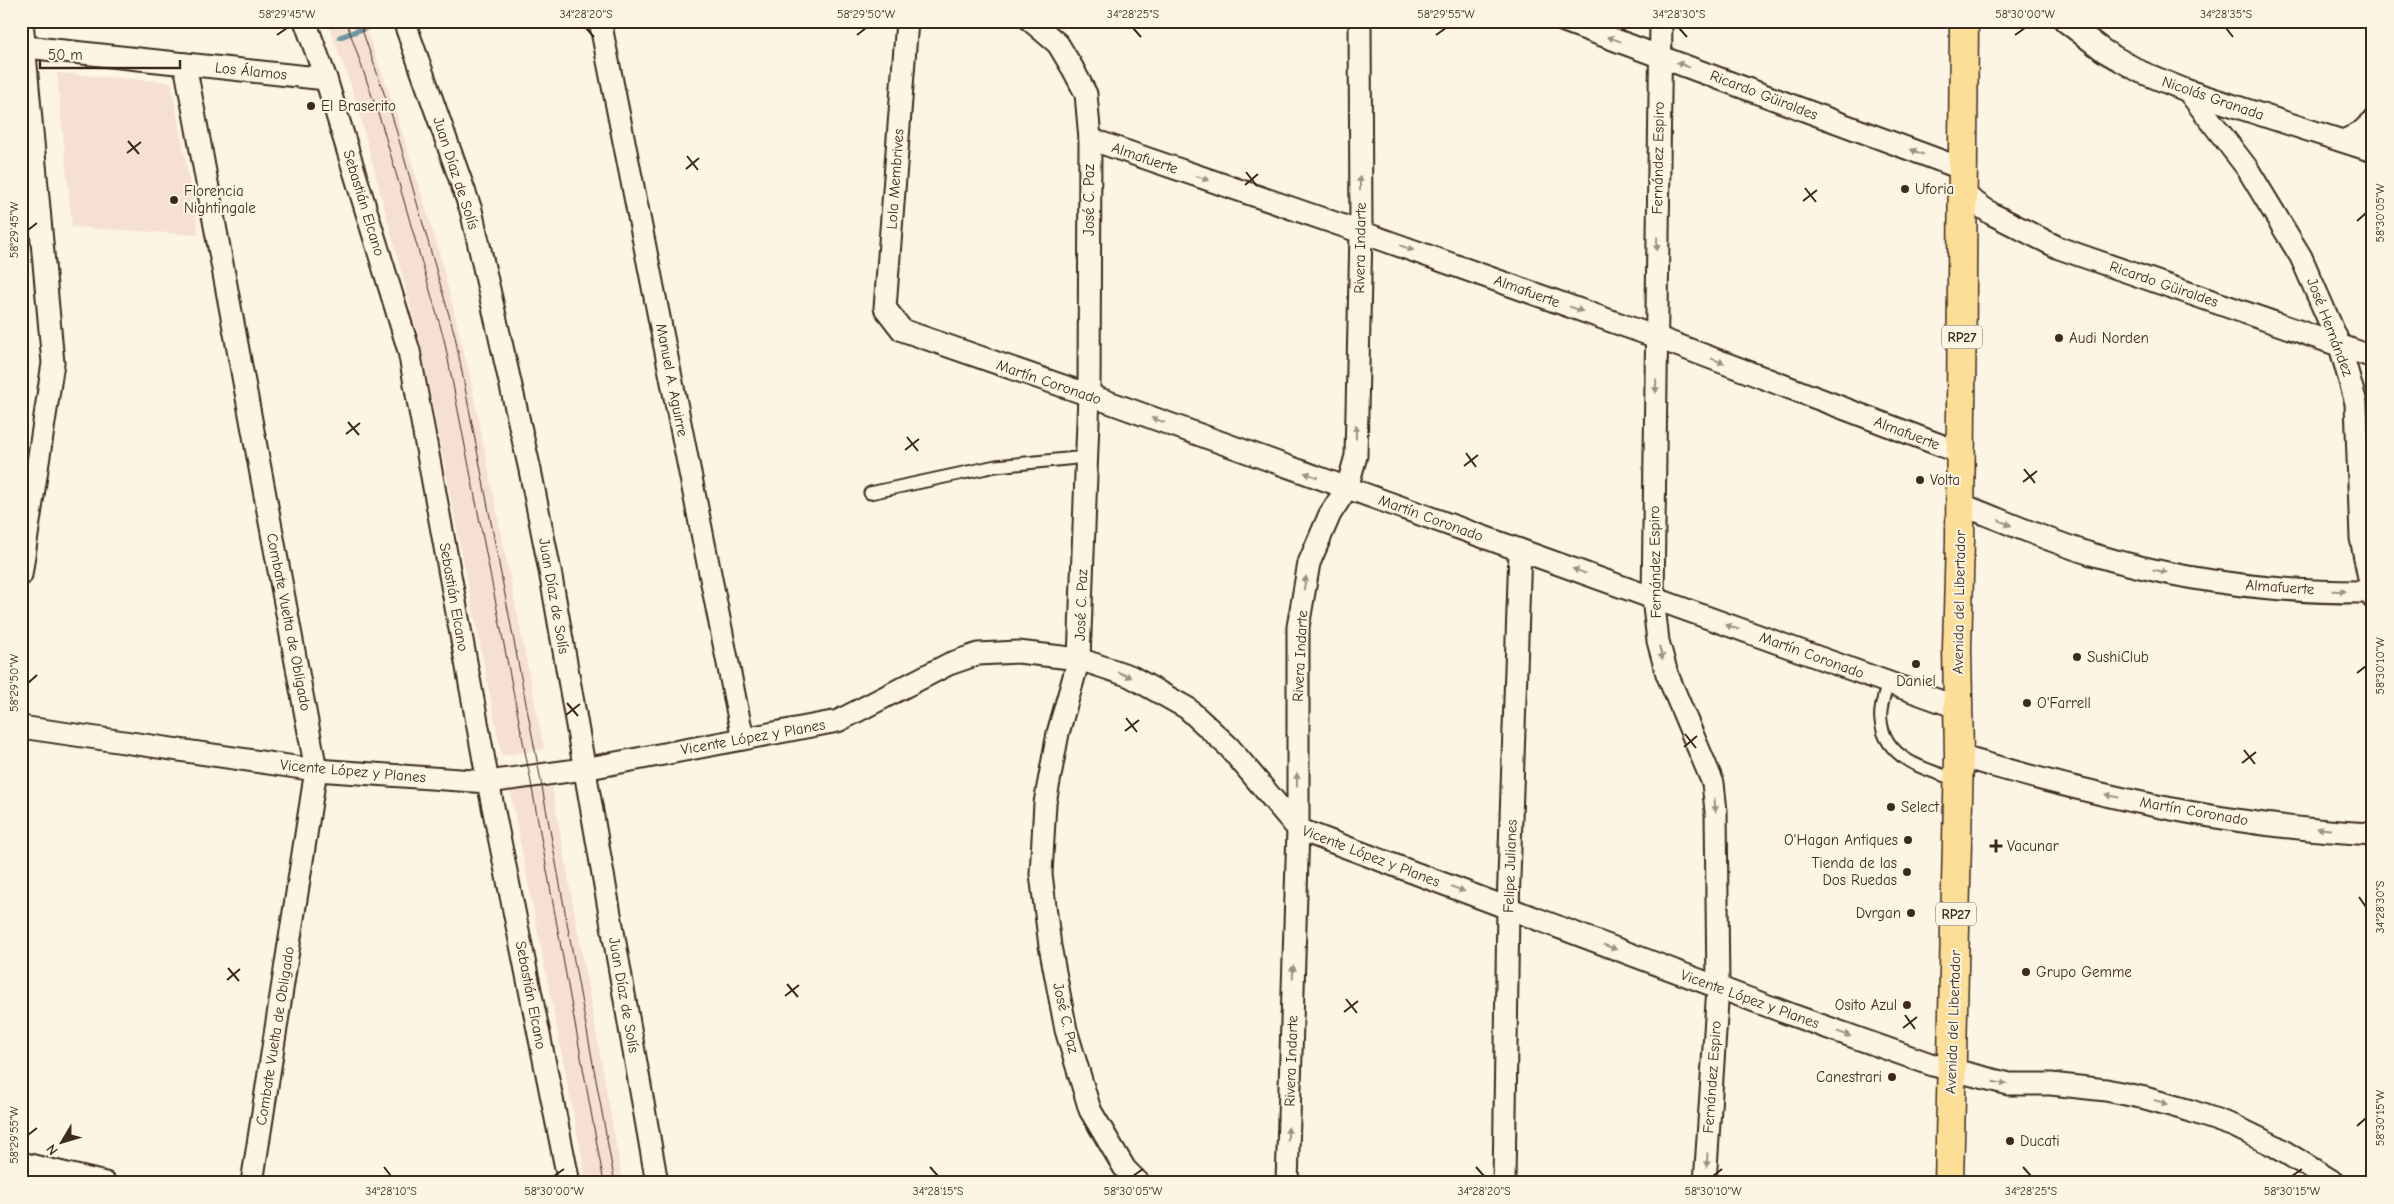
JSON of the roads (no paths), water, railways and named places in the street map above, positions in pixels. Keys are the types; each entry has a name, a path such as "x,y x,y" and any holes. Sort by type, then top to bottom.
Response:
{"main road":[{"name":"Avenida del Libertador","path":"1949,1183 1959,769 1957,648 1961,453 1964,21"}],"street":[{"path":"21,575 53,362 26,47 22,21"},
{"name":"Sebastián Elcano","path":"305,21 326,79 409,351 488,782 569,1183"},
{"name":"Juan Díaz de Solís","path":"404,21 471,210 530,470 550,571 657,1183"},
{"name":"Manuel A. Aguirre","path":"600,21 744,739"},
{"name":"Lola Membrives","path":"902,330 886,308 907,21"},
{"name":"José C. Paz","path":"1031,21 1058,44 1082,86 1086,94 1090,139 1089,395 1080,659 1058,732 1044,803 1041,874 1050,946 1066,1030 1090,1110 1125,1169 1139,1183"},
{"name":"Rivera Indarte","path":"1287,1183 1298,829 1298,627 1309,563 1330,514 1347,488 1356,456 1361,232 1360,21"},
{"name":"Ricardo Güiraldes","path":"1564,21 1660,56 1963,181 1992,214 2059,248 2373,357"},
{"name":"Fernández Espiro","path":"1661,21 1653,598 1658,642 1667,674 1713,783 1717,849 1718,987 1705,1183"},
{"name":"Nicolás Granada","path":"2064,21 2104,51 2141,72 2188,91 2373,151"},
{"name":"Los Álamos","path":"26,47 326,79"},
{"name":"Combate Vuelta de Obligado","path":"185,64 316,770 252,1183"},
{"name":"José Hernández","path":"2188,91 2247,168 2301,257 2340,346 2356,403 2361,538 2372,594"},
{"path":"2343,141 2360,133 2373,121"},
{"name":"Almafuerte","path":"1090,139 1361,232 1656,337 1961,453"},
{"name":"Martín Coronado","path":"902,330 1089,395 1959,708"},
{"name":"Almafuerte","path":"1960,504 2025,532 2161,571 2239,584 2372,594"},
{"name":"Felipe Julianes","path":"1504,1183 1508,908 1520,550"},
{"name":"Vicente López y Planes","path":"21,727 316,770 488,782 584,769 790,732 838,721 948,664 978,654 1018,652 1080,659 1130,676 1186,708 1229,746 1298,829 1718,987 1953,1072 2009,1084 2051,1084 2106,1090 2182,1108 2234,1126 2274,1146 2335,1183"},
{"name":"Martín Coronado","path":"1959,769 2076,788 2178,810 2271,824 2373,834"},
{"path":"21,1163 105,1183"}],"lane":[{"path":"870,493 996,466 1086,457"},
{"path":"1888,683 1880,719 1886,740 1904,760 1927,770 1959,769"}],"waterway":[{"path":"340,37 379,23"}],"tram line":[{"path":"346,21 382,125 444,339 530,777 604,1183"},
{"path":"359,21 393,119 455,336 540,776 615,1183"}],"place":[{"name":"El Braserito","path":"311,106"},
{"name":"Uforia","path":"1905,189"},
{"name":"Florencia Nightingale","path":"174,200"},
{"name":"Audi Norden","path":"2059,338"},
{"name":"Volta","path":"1920,480"},
{"name":"SushiClub","path":"2077,657"},
{"name":"Daniel","path":"1916,664"},
{"name":"O'Farrell","path":"2027,703"},
{"name":"Select","path":"1891,807"},
{"name":"O'Hagan Antiques","path":"1908,840"},
{"name":"Vacunar","path":"1996,846"},
{"name":"Tienda de las Dos Ruedas","path":"1907,872"},
{"name":"Dvrgan","path":"1911,913"},
{"name":"Grupo Gemme","path":"2026,972"},
{"name":"Osito Azul","path":"1907,1005"},
{"name":"Canestrari","path":"1892,1077"},
{"name":"Ducati","path":"2010,1141"}]}
